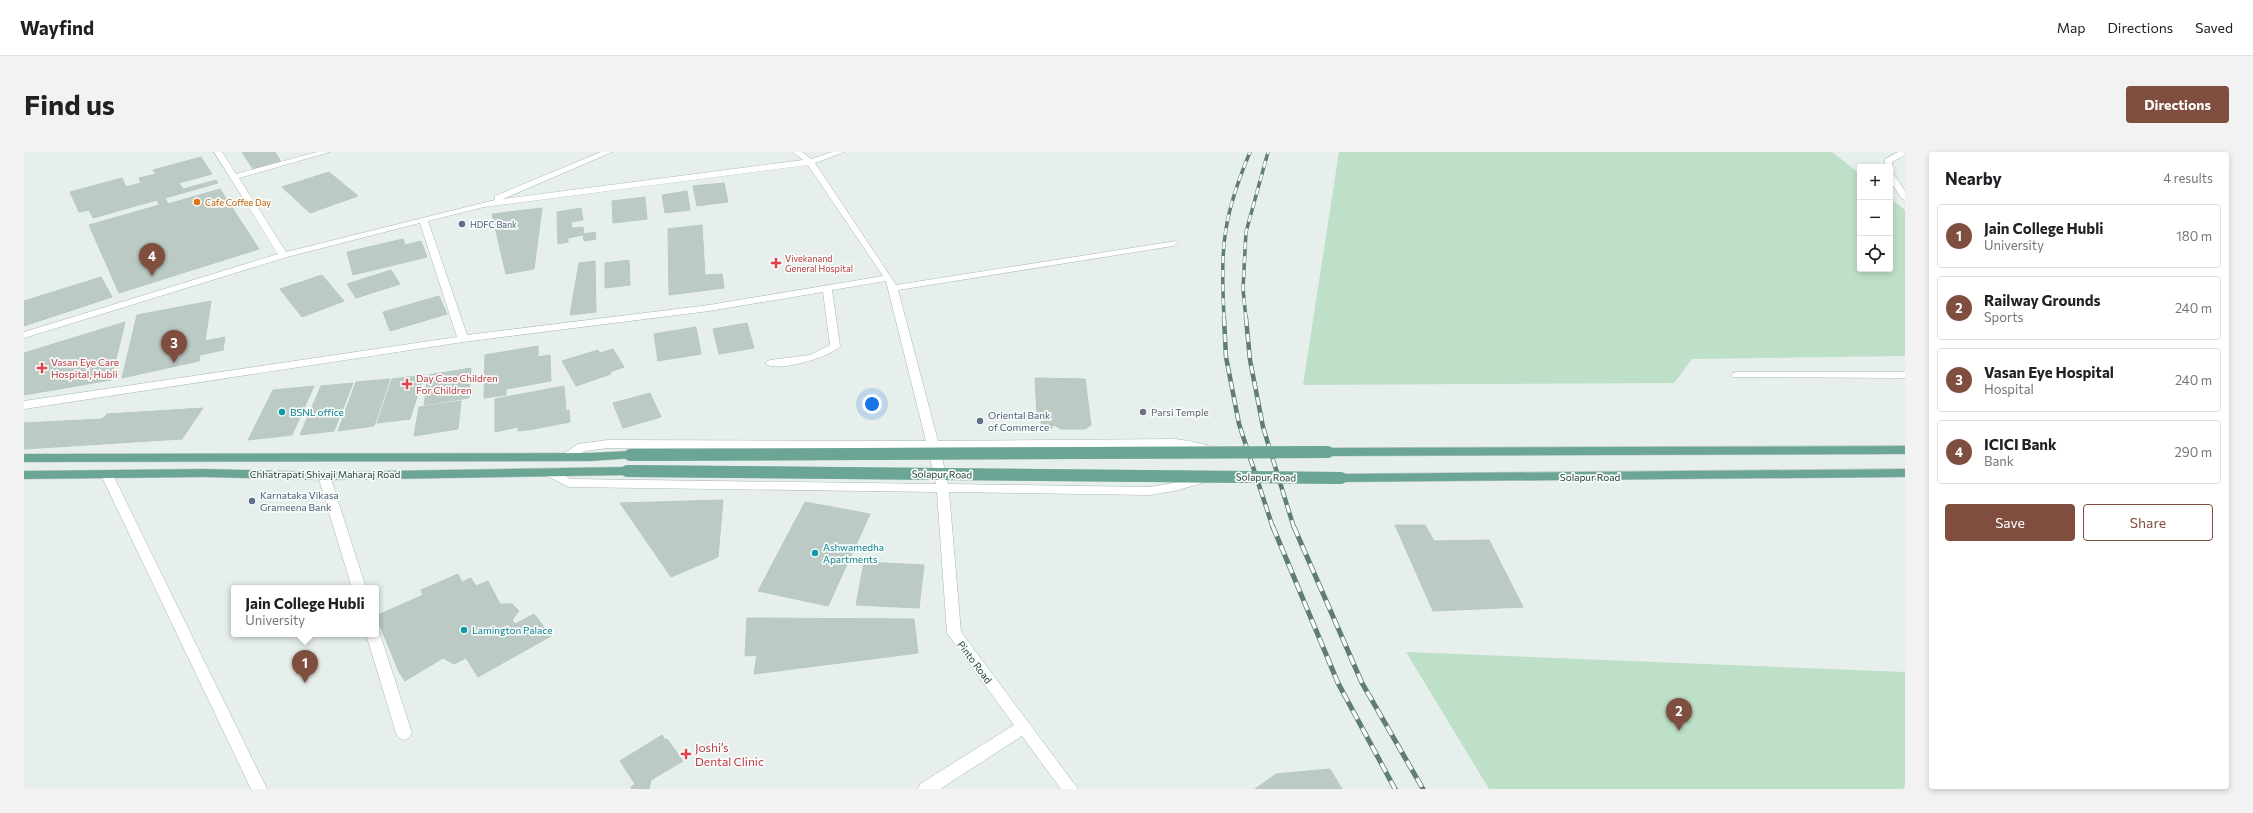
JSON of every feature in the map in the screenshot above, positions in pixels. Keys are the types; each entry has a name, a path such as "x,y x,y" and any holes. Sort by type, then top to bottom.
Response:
{"main road":[{"path":"24,458 565,457 630,455 1905,450"},
{"name":"Chhatrapati Shivaji Maharaj Road","path":"24,475 204,473 324,476 627,471"},
{"name":"Solapur Road","path":"627,471 1341,478 1905,473"}],"street":[{"path":"218,152 284,255"},
{"path":"235,177 326,152"},
{"path":"484,204 608,152"},
{"name":"Pinto Road","path":"797,152 810,162 891,283 938,462 942,487 954,633 1070,789"},
{"path":"24,335 284,255 484,204 810,162 840,152"},
{"path":"1888,164 1888,161 1904,152"},
{"path":"1893,179 1905,197"},
{"path":"424,219 463,339"},
{"path":"24,405 305,364 463,339 709,308 827,288 891,283 1173,243"},
{"path":"770,363 815,357 826,354 835,346 827,288"},
{"path":"1737,375 1905,375"},
{"path":"565,457 582,447 608,444 933,445 1176,443 1196,446 1211,452"},
{"path":"551,473 569,483 1150,491 1174,487 1209,477"},
{"path":"107,475 259,789"},
{"path":"324,476 358,585"},
{"path":"374,637 404,733"},
{"path":"926,789 1023,727"}],"green space":[{"path":"1339,152 1832,152 1857,172 1857,272 1893,272 1893,200 1905,210 1905,356 1692,359 1674,383 1303,385"},
{"path":"1406,652 1905,672 1905,789 1489,789"}],"building":[{"path":"242,152 275,152 281,162 253,169"},
{"path":"201,157 212,174 179,183 183,189 216,180 218,183 165,198 168,204 220,189 259,249 119,293 89,225 159,205 157,200 93,218 89,210 79,212 70,192 122,178 126,187 141,183 139,178 156,174 153,170"},
{"path":"329,172 358,196 310,213 282,187"},
{"path":"724,183 728,202 697,206 693,186"},
{"path":"687,191 690,210 665,213 662,195"},
{"path":"645,197 647,219 613,223 612,201"},
{"path":"542,208 534,269 506,274 492,214"},
{"path":"581,208 583,220 571,222 572,228 583,227 584,234 595,232 596,239 584,241 583,235 568,238 568,242 558,244 557,212"},
{"path":"702,225 705,275 722,274 724,288 669,295 668,229"},
{"path":"403,239 405,245 421,241 427,257 353,275 347,252"},
{"path":"629,260 630,285 605,288 605,263"},
{"path":"595,261 596,312 570,315 579,263"},
{"path":"391,270 400,284 356,298 347,284"},
{"path":"322,275 344,301 302,317 280,289"},
{"path":"101,277 112,297 24,326 24,301"},
{"path":"439,296 447,314 390,331 383,312"},
{"path":"211,301 205,341 225,337 223,350 200,355 199,361 122,378 137,315"},
{"path":"125,322 111,380 24,395 24,353"},
{"path":"747,323 754,348 719,354 713,329"},
{"path":"696,327 701,354 658,361 654,334"},
{"path":"538,346 538,357 550,355 551,381 506,389 506,395 484,398 485,355"},
{"path":"613,349 624,367 610,372 611,374 576,386 562,361 598,350 600,353"},
{"path":"471,368 469,398 424,405 428,375"},
{"path":"424,375 410,419 377,423 392,379"},
{"path":"1035,378 1085,379 1091,425 1085,429 1061,429 1054,425 1051,426 1053,428 1042,428 1041,421 1043,422 1045,419 1037,415"},
{"path":"390,379 374,426 338,431 356,382"},
{"path":"353,383 334,431 300,435 321,386"},
{"name":"BSNL office","path":"314,386 292,435 248,440 273,390"},
{"path":"564,386 566,411 569,410 570,422 534,429 518,431 518,427 495,432 495,399"},
{"path":"650,393 661,417 623,428 613,403"},
{"path":"461,401 458,429 414,436 419,407"},
{"path":"203,408 182,439 24,449 24,423 102,419 107,414"},
{"path":"723,500 718,557 671,577 620,503"},
{"name":"Ashwamedha Apartments","path":"805,502 870,514 828,606 758,591"},
{"path":"1395,525 1425,525 1434,541 1489,540 1523,607 1433,611"},
{"path":"864,562 924,565 919,608 856,605"},
{"name":"Lamington Palace","path":"458,574 462,582 471,578 476,586 488,581 500,604 512,604 519,611 512,620 515,624 534,614 551,636 478,677 466,658 454,664 443,658 405,681 399,672 379,623 379,615 423,595 421,590"},
{"path":"747,618 914,619 918,653 754,674 757,655 745,656"},
{"path":"662,735 665,740 667,739 683,761 651,780 649,789 632,789 631,787 635,784 620,761"},
{"path":"1330,769 1342,789 1255,789 1276,774"}],"railway":[{"path":"1224,319 1224,240 1230,209 1250,152"},
{"path":"1246,319 1243,289 1246,232 1268,152"},
{"path":"1224,318 1226,357 1239,424 1273,528"},
{"path":"1246,318 1250,360 1263,427 1294,528"},
{"path":"1273,527 1338,683 1395,789"},
{"path":"1294,527 1362,683 1423,789"}],"place":[{"name":"Cafe Coffee Day","path":"197,202"},
{"name":"HDFC Bank","path":"462,224"},
{"name":"Vivekanand General Hospital","path":"776,263"},
{"name":"ICICI Bank","path":"152,276"},
{"name":"Vasan Eye Hospital","path":"174,363"},
{"name":"Vasan Eye Care Hospital, Hubli","path":"42,368"},
{"name":"Day Case Children For Children","path":"407,384"},
{"name":"BSNL office","path":"282,412"},
{"name":"Parsi Temple","path":"1143,412"},
{"name":"Oriental Bank of Commerce","path":"980,421"},
{"name":"Karnataka Vikasa Grameena Bank","path":"252,501"},
{"name":"Ashwamedha Apartments","path":"815,553"},
{"name":"Lamington Palace","path":"464,630"},
{"name":"Jain College Hubli","path":"305,683"},
{"name":"Railway Grounds","path":"1679,731"},
{"name":"Joshi’s Dental Clinic","path":"686,754"}]}
